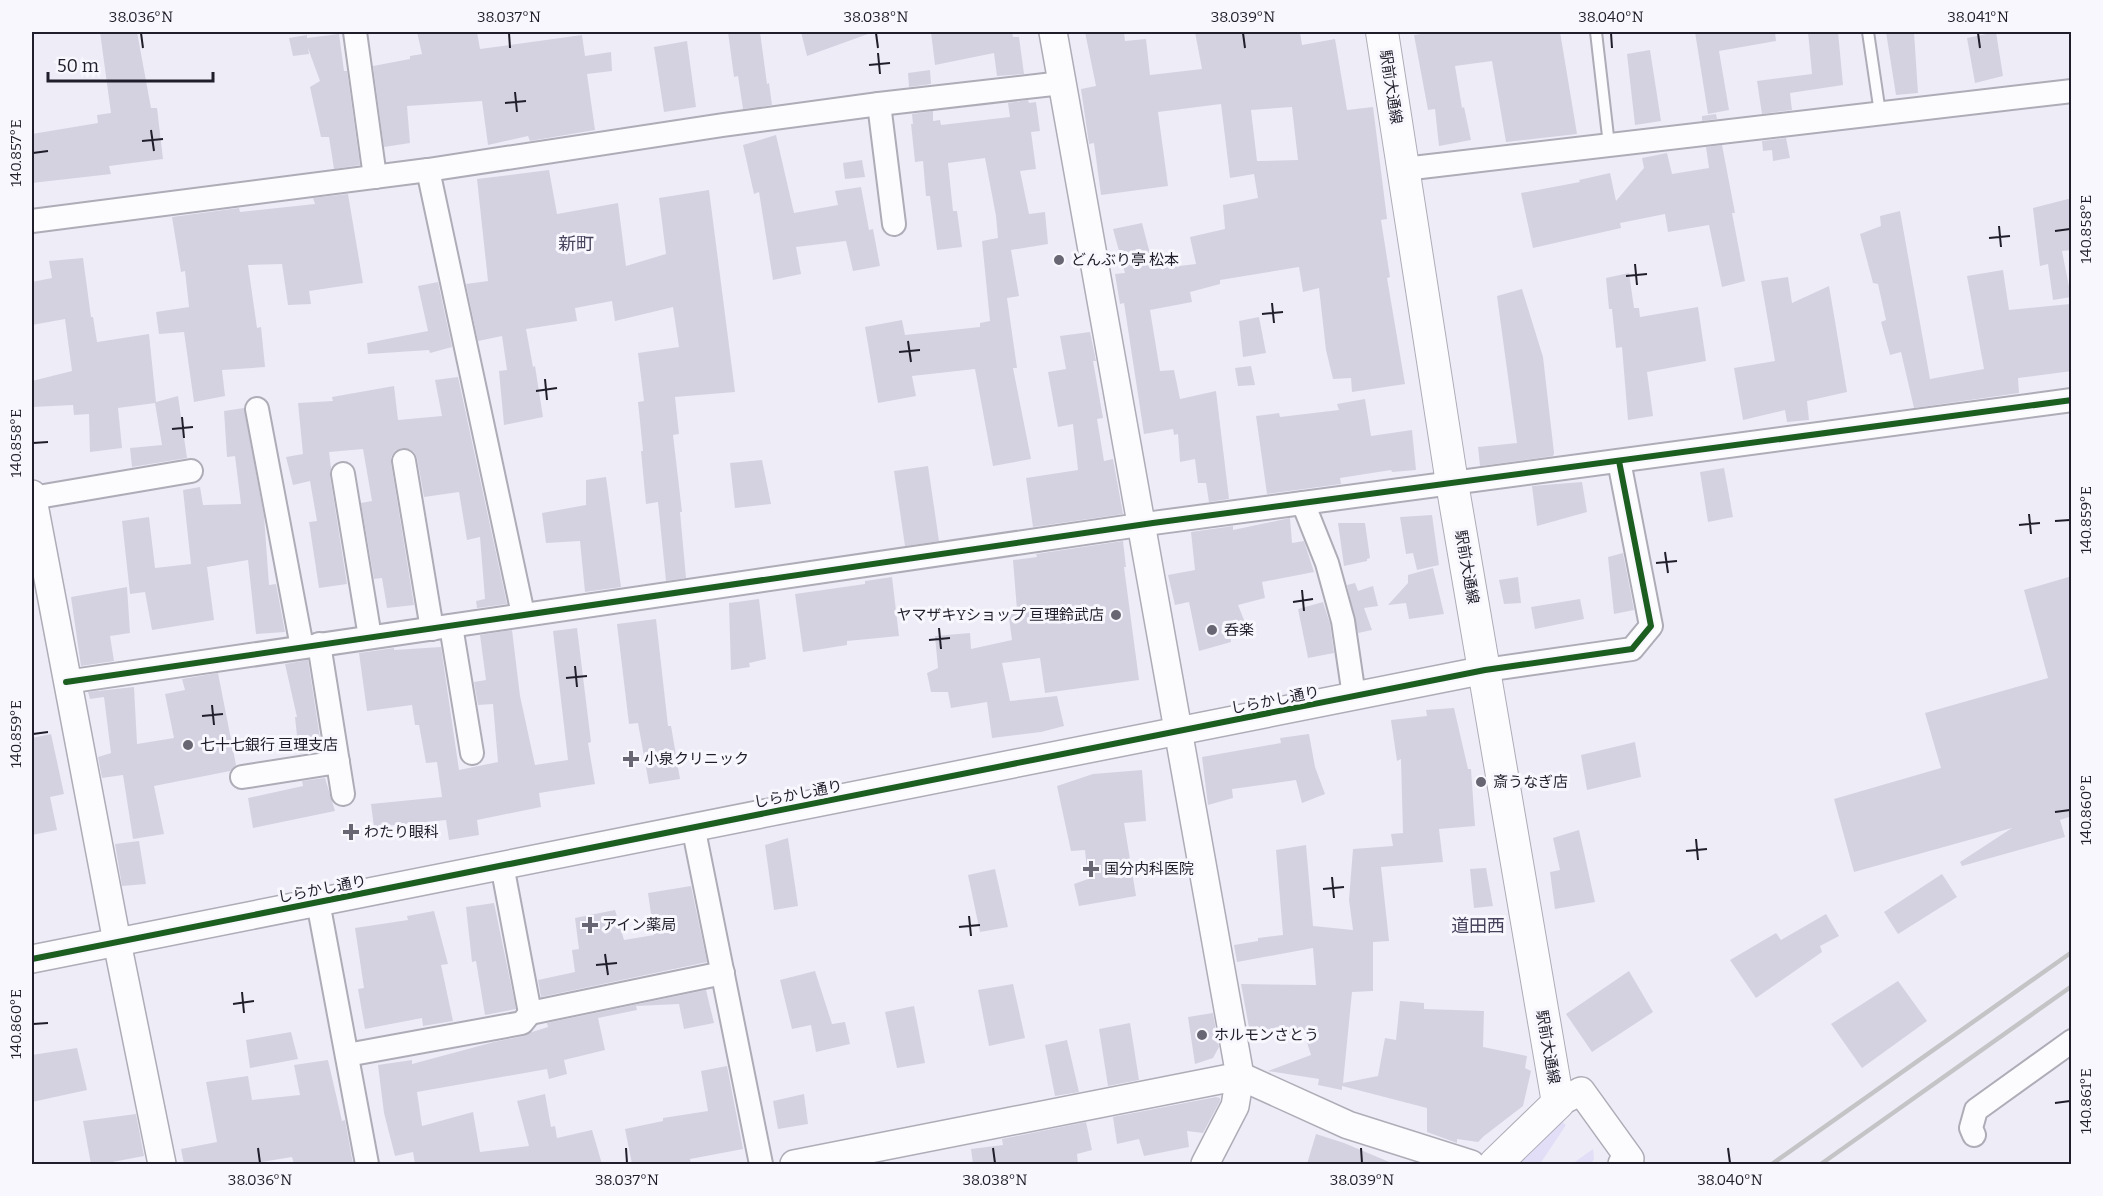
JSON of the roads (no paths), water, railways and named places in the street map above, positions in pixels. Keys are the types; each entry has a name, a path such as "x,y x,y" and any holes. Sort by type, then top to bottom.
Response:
{"main road":[{"name":"駅前大通線","path":"1382,32 1452,483 1557,1102"},
{"path":"1496,1164 1557,1102"}],"street":[{"path":"355,32 375,177"},
{"path":"1053,32 1240,1076 1235,1106 1205,1164"},
{"path":"32,221 428,170 723,125 879,104 1062,83"},
{"path":"1404,169 2072,91"},
{"path":"879,104 894,224"},
{"path":"428,170 523,614"},
{"path":"66,682 1142,525 2072,400"},
{"path":"258,409 338,762 343,794"},
{"path":"404,461 472,753"},
{"path":"1485,670 1632,649 1651,626 1619,461"},
{"path":"162,1164 66,682 36,552 32,496 191,471"},
{"path":"343,474 370,637"},
{"path":"1303,503 1330,575 1343,621 1354,696"},
{"name":"しらかし通り","path":"32,958 1485,670"},
{"path":"242,777 338,762"},
{"path":"693,826 761,1164"},
{"path":"502,865 530,1013"},
{"path":"318,902 367,1164"},
{"path":"347,1055 522,1023 530,1013 723,974"},
{"path":"1974,1135 1971,1128 1976,1110 2072,1041"},
{"path":"794,1164 1240,1076 1348,1125 1471,1164"},
{"path":"1557,1102 1581,1091 1630,1159 1622,1164"},
{"path":"1488,1164 1496,1164"}],"lane":[{"path":"1596,32 1609,145"},
{"path":"1868,32 1880,113"}],"railway":[{"path":"1772,1164 2072,952"},
{"path":"1821,1164 2072,986"}],"place":[{"name":"どんぶり亭 松本","path":"1059,260"},
{"name":"ヤマザキYショップ 亘理鈴武店","path":"1116,615"},
{"name":"呑楽","path":"1212,630"},
{"name":"七十七銀行 亘理支店","path":"188,745"},
{"name":"小泉クリニック","path":"631,759"},
{"name":"斎うなぎ店","path":"1481,782"},
{"name":"わたり眼科","path":"351,832"},
{"name":"国分内科医院","path":"1091,869"},
{"name":"アイン薬局","path":"590,925"},
{"name":"ホルモンさとう","path":"1202,1035"}],"district":[{"name":"新町","path":"576,244"},
{"name":"道田西","path":"1478,926"}]}
